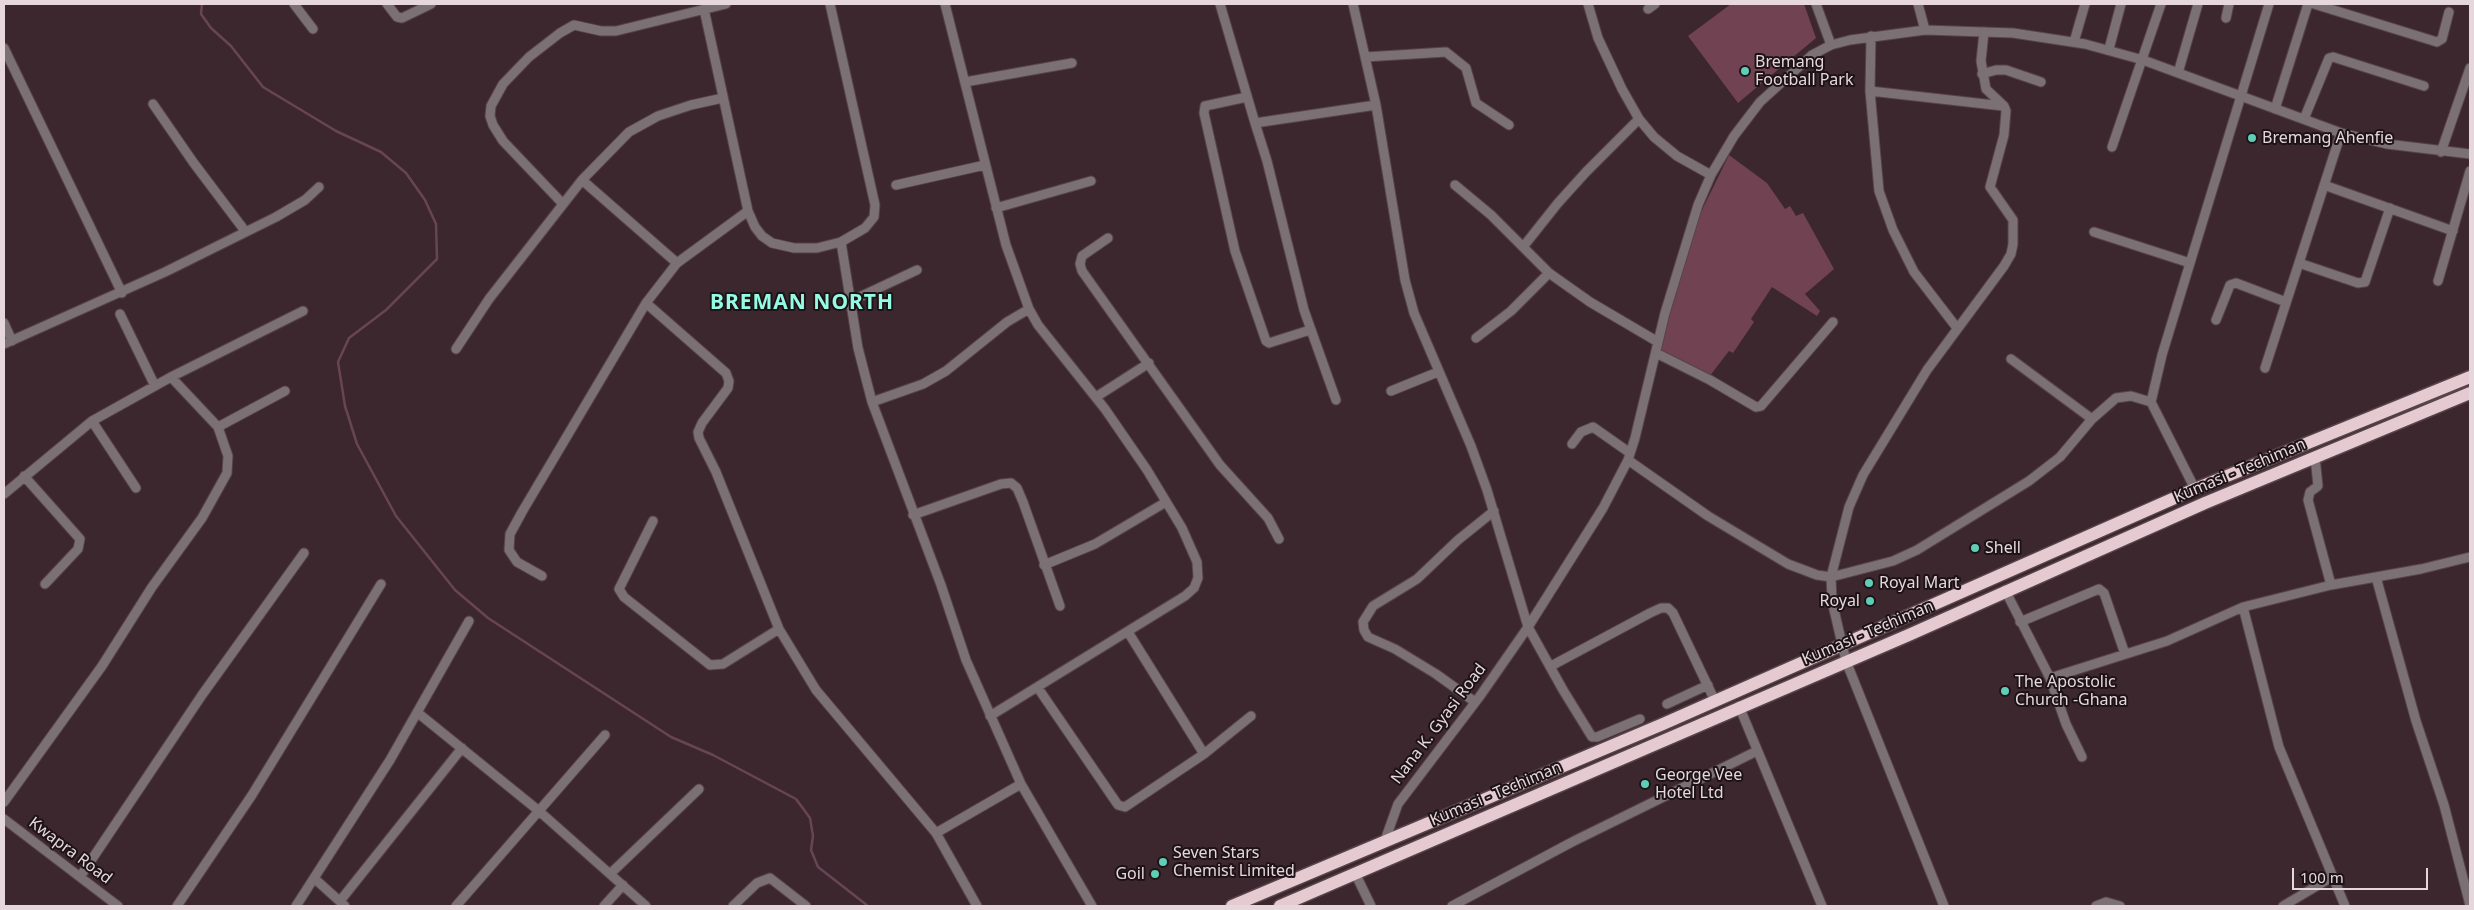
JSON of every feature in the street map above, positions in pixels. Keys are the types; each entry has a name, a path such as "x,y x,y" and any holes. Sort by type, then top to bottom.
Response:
{"highway":[{"path":"1232,906 1715,701 2195,489 2470,377"},
{"name":"Kumasi - Techiman","path":"1280,906 1846,661 2004,590 2470,393"}],"street":[{"path":"294,4 313,29"},
{"path":"387,4 397,17 402,18 431,4"},
{"path":"563,204 503,141 493,125 490,116 491,106 503,84 529,57 560,33 574,25 601,31 616,31 726,4"},
{"path":"704,9 748,211 755,227 762,236 772,243 794,248 818,248 841,242 865,228 874,217 875,205 830,4"},
{"path":"945,4 1006,245 1029,308 1038,325 1096,397 1147,470 1182,528 1197,562 1198,578 1194,588 1185,596 990,716"},
{"path":"1220,4 1267,161 1310,330 1336,400"},
{"path":"1353,4 1376,105 1405,280 1414,313 1471,446 1494,511 1528,627 1592,737 1597,737 1640,719"},
{"path":"1588,4 1598,38 1622,89 1639,119 1654,137 1677,156 1711,175"},
{"path":"1816,4 1831,45 1871,36 1925,30 1984,32 2074,42 2109,49 2143,60 2341,133 2387,144 2470,154"},
{"path":"1918,4 1925,30"},
{"path":"2074,42 2085,4"},
{"path":"2109,49 2121,4"},
{"path":"2112,147 2161,4"},
{"path":"2178,73 2198,4"},
{"path":"2226,18 2229,4"},
{"path":"2195,489 2151,402 2162,355 2269,4"},
{"path":"2275,109 2308,4"},
{"path":"2314,4 2438,42 2442,39 2449,12"},
{"path":"1944,906 1846,661 1832,601 1831,577 1849,507 1863,475 1927,370 2004,266 2013,244 2013,220 1990,187 2007,119 2004,106 1986,89 1982,74 1981,61 1984,32"},
{"path":"1871,36 1870,90 1879,191 1893,230 1914,272 1957,328"},
{"name":"Nana K. Gyasi Road","path":"1384,843 1398,804 1475,702 1528,627 1587,535 1629,456 1682,254 1698,205 1711,175 1734,136 1760,102 1793,70 1831,45"},
{"path":"4,48 122,293"},
{"path":"1366,57 1446,52 1466,68 1476,103 1509,125"},
{"path":"2304,119 2329,58 2333,57 2424,86"},
{"path":"964,82 1072,63"},
{"path":"2441,152 2470,68"},
{"path":"1982,74 1996,70 2006,70 2041,82"},
{"path":"1870,90 2004,106"},
{"path":"1247,97 1205,106 1204,113 1235,251 1266,341 1269,343 1310,330"},
{"path":"456,349 489,299 582,180 628,132 658,116 691,104 722,98"},
{"path":"153,104 193,162 245,231"},
{"path":"1255,122 1376,105"},
{"path":"1523,247 1558,203 1639,119"},
{"path":"2265,368 2341,133"},
{"path":"896,184 985,165"},
{"path":"2438,281 2470,171"},
{"path":"582,180 677,263"},
{"path":"996,208 1091,181"},
{"path":"1455,185 1491,215 1548,274 1590,302 1658,342"},
{"path":"2324,185 2453,231"},
{"path":"4,323 8,342 122,293 305,200 319,187"},
{"path":"2299,263 2358,283 2365,282 2390,208"},
{"path":"542,576 517,562 512,556 508,542 510,534 646,303 677,263 748,211"},
{"path":"2094,232 2190,263"},
{"path":"1108,238 1082,256 1080,264 1082,271 1220,465 1268,518 1279,539"},
{"path":"841,242 858,348 872,402 913,515 941,585 969,667 1021,784 1092,906"},
{"path":"851,301 917,270"},
{"path":"1476,338 1511,311 1548,274"},
{"path":"2216,320 2230,285 2236,284 2286,302"},
{"path":"646,303 726,374 729,381 728,388 702,423 698,432 699,438 716,472 779,629 816,690 936,833 977,906"},
{"path":"872,402 923,384 946,371 1008,322 1029,308"},
{"path":"4,494 92,421 171,377 304,311"},
{"path":"120,314 155,386"},
{"path":"1656,353 1710,380 1756,407 1761,406 1833,322"},
{"path":"2011,359 2092,419"},
{"path":"1096,397 1148,363"},
{"path":"1391,391 1438,372"},
{"path":"4,802 102,666 152,587 202,518 227,473 228,456 218,427 171,377"},
{"path":"218,427 285,391"},
{"path":"1572,444 1581,432 1593,427 1708,516 1788,564 1831,577 1867,570 1894,561 1917,550 2045,471 2060,457 2092,419 2116,398 2131,396 2151,402"},
{"path":"92,421 136,488"},
{"path":"2315,457 2318,486 2310,492 2308,500 2331,585"},
{"path":"24,476 80,539 78,549 45,584"},
{"path":"913,515 1001,484 1011,483 1017,488 1023,502 1060,606"},
{"path":"1044,565 1102,540 1166,502"},
{"path":"1475,702 1436,674 1395,649 1368,637 1364,630 1363,622 1373,606 1417,579 1458,540 1494,511"},
{"path":"653,521 619,589 624,597 710,665 723,664 779,629"},
{"path":"80,877 202,695 304,553"},
{"path":"2050,678 2167,641 2243,607 2331,585 2470,557"},
{"path":"2376,577 2416,721 2444,805 2470,905"},
{"path":"177,906 252,795 381,584"},
{"path":"2020,622 2100,589 2104,593 2125,654"},
{"path":"2004,590 2050,678 2066,724 2082,757"},
{"path":"2243,607 2279,747 2345,906"},
{"path":"1550,666 1650,613 1661,608 1668,608 1674,613 1715,701"},
{"path":"296,906 315,879 418,712 469,621"},
{"path":"1128,632 1204,754"},
{"path":"1666,704 1708,685"},
{"path":"1038,688 1118,805 1125,807 1204,754 1250,716"},
{"path":"1739,706 1822,906"},
{"path":"418,712 539,811 646,906"},
{"path":"456,906 605,734"},
{"path":"315,879 342,904 462,748"},
{"path":"1452,906 1574,841 1757,751"},
{"path":"936,833 1021,784"},
{"path":"610,874 699,789"},
{"name":"Kwapra Road","path":"4,819 118,906"},
{"path":"1355,873 1372,906"},
{"path":"2282,906 2332,877"},
{"path":"733,906 757,883 770,878 806,906"},
{"path":"604,906 623,885"},
{"path":"2096,906 2106,902 2120,906"}],"shaded area":[{"name":"Bremang Football Park","path":"1731,4 1804,4 1816,38 1738,103 1688,36"},
{"path":"1729,155 1767,183 1785,209 1790,206 1796,216 1803,213 1834,269 1805,294 1820,311 1817,316 1772,287 1751,319 1754,322 1733,353 1729,351 1709,377 1660,351 1682,267 1699,216"}],"waterway":[{"path":"202,4 201,14 211,28 231,46 263,87 336,131 381,152 406,173 425,200 436,224 437,259 386,310 349,338 338,362 345,406 357,444 396,516 455,590 488,618 671,737 713,755 796,799 810,818 813,836 811,850 818,867 868,906"}],"place":[{"name":"Bremang Football Park","path":"1745,71"},
{"name":"Bremang Ahenfie","path":"2252,138"},
{"name":"Shell","path":"1975,548"},
{"name":"Royal Mart","path":"1869,583"},
{"name":"Royal","path":"1870,601"},
{"name":"The Apostolic Church -Ghana","path":"2005,691"},
{"name":"George Vee Hotel Ltd","path":"1645,784"},
{"name":"Seven Stars Chemist Limited","path":"1163,862"},
{"name":"Goil","path":"1155,874"}],"district":[{"name":"BREMAN NORTH","path":"802,303"}]}
